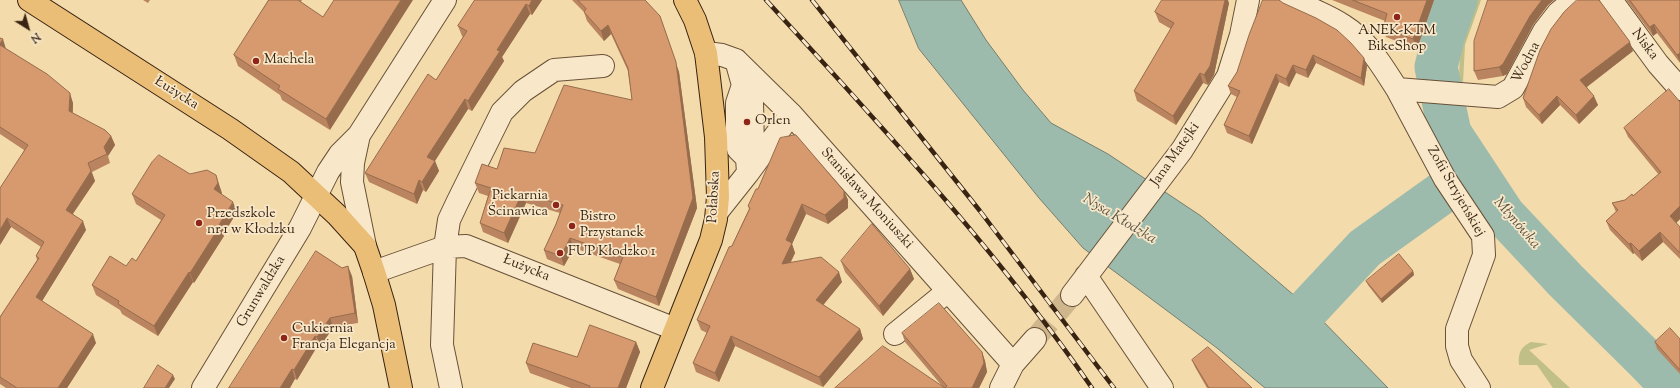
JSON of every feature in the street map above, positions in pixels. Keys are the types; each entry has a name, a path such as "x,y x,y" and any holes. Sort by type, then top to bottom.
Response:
{"main road":[{"name":"Łużycka","path":"29,0 230,129 291,172 338,215 365,246"},
{"name":"Połabska","path":"652,388 711,240 717,212 716,137 706,53 695,20 685,0"},
{"path":"365,246 384,305 401,388"}],"street":[{"name":"Grunwaldzka","path":"202,388 288,248 317,196 328,172 340,154 359,135 445,0"},
{"name":"Jana Matejki","path":"1072,295 1182,150 1228,76 1241,35 1248,0"},
{"name":"Zofii Stryjeńskiej","path":"1291,0 1344,25 1362,40 1381,64 1407,90 1449,185 1483,236 1484,255 1457,329 1457,346 1461,360 1479,388"},
{"name":"Wodna","path":"1407,90 1469,96 1498,97 1513,88 1544,30 1558,14 1574,0"},
{"name":"Niska","path":"1610,0 1658,64 1680,88"},
{"name":"Stanisława Moniuszki","path":"706,53 722,55 736,60 791,114 1013,364"},
{"path":"736,60 743,85 752,102 753,148 748,165"},
{"path":"451,388 442,345 445,247 448,220 502,112 524,91 554,70 603,66"},
{"path":"717,212 748,165 791,114"},
{"name":"Grunwaldzka","path":"359,135 353,163 352,182 365,246"},
{"name":"Łużycka","path":"374,272 445,247 466,246 675,329"},
{"path":"1092,268 1162,388"},
{"path":"895,334 948,291"},
{"path":"1001,388 1013,364 1035,339"}],"green space":[{"path":"1475,0 1481,0 1465,45 1463,82 1459,82 1460,46"},
{"path":"1531,342 1548,344 1529,350 1570,388 1553,388 1537,365 1519,365 1520,351 1524,346"}],"water":[{"name":"Nysa Kłodzka","path":"899,0 961,0 986,40 1023,90 1051,123 1108,154 1201,216 1316,314 1388,388 1265,388 1217,348 1083,248 1039,198 919,49"}],"building":[{"path":"269,0 298,0 323,17 334,0 401,0 326,119 278,89 280,86 234,55"},
{"path":"475,0 532,0 529,6 526,4 497,50 500,51 468,101 465,99 427,157 435,161 422,182 419,180 414,194 365,173 428,74 436,80 467,31 458,26"},
{"path":"578,0 645,0 660,16 676,62 693,198 656,297 614,280 623,257 570,238 561,256 544,250 563,205 522,193 504,233 480,223 491,188 475,183 482,164 497,169 504,148 535,153 564,85 632,100 628,68 608,25 601,31 584,12 586,9"},
{"path":"1162,0 1225,0 1210,66 1204,75 1200,73 1173,116 1134,91 1174,23 1155,12"},
{"path":"1263,0 1279,0 1337,30 1364,58 1361,78 1313,55 1306,70 1293,65 1286,79 1276,74 1249,136 1224,125 1240,91 1228,86 1237,72 1249,35"},
{"path":"1353,0 1427,0 1413,39 1383,28 1387,14"},
{"path":"1488,0 1542,0 1530,16 1503,64 1499,67 1474,71 1474,41"},
{"path":"1577,0 1599,0 1630,42 1580,80 1594,96 1576,115 1557,96 1539,115 1523,98 1540,50 1551,29 1564,12"},
{"path":"1630,0 1680,0 1680,53 1677,55 1654,24 1650,27"},
{"path":"0,45 47,74 70,93 69,111 105,130 111,136 104,147 107,154 88,163 91,171 66,210 83,221 36,297 93,334 58,388 17,388 0,377 0,317 39,258 36,256 44,242 7,218 0,230 0,188 28,145 0,127"},
{"path":"1669,89 1680,102 1680,206 1670,216 1680,227 1680,253 1660,232 1639,251 1631,243 1629,244 1606,221 1618,210 1612,203 1625,200 1632,194 1633,196 1661,172 1624,128"},
{"path":"796,135 844,191 844,198 825,215 802,204 786,240 792,243 782,264 821,257 839,272 816,300 860,329 819,377 731,336 715,373 693,363 710,326 697,320 729,247 732,246 750,208 748,206 756,189 758,189 780,138"},
{"path":"159,155 190,174 207,170 216,175 218,183 214,189 233,202 219,225 220,226 154,326 118,304 119,301 92,285 110,256 126,266 132,258 136,261 165,215 132,194 152,162"},
{"path":"872,224 910,269 879,306 841,261"},
{"path":"316,251 342,268 348,266 355,313 330,318 317,337 315,336 294,370 292,369 280,388 229,388"},
{"path":"1399,254 1413,271 1381,299 1366,281"},
{"path":"939,303 982,352 984,363 972,388 945,388 947,386 902,333"},
{"path":"590,325 636,342 618,388 589,388 590,386 526,363 533,343 577,357"},
{"path":"1670,328 1680,339 1680,370 1655,342"},
{"path":"883,346 945,388 835,388"},
{"path":"1208,347 1252,388 1209,388 1192,360"},
{"path":"158,365 173,375 165,388 144,388"}],"waterway":[{"name":"Młynówka","path":"1456,0 1444,34 1436,67 1450,133 1504,215 1566,281 1673,388"},
{"path":"1279,340 1365,248 1474,170"}],"tunnel":[{"path":"1035,339 1072,295"}],"railway":[{"path":"766,0 894,141 977,237 1017,286 1092,388"},
{"path":"812,0 980,211 1114,388"}],"place":[{"name":"ANEK-KTM BikeShop","path":"1397,17"},
{"name":"Machela","path":"256,61"},
{"name":"Orlen","path":"747,122"},
{"name":"Piekarnia Ścinawica","path":"556,205"},
{"name":"Przedszkole nr 1 w Kłodzku","path":"199,223"},
{"name":"Bistro Przystanek","path":"572,226"},
{"name":"FUP Kłodzko 1","path":"560,253"},
{"name":"Cukiernia Francja Elegancja","path":"284,338"}]}
